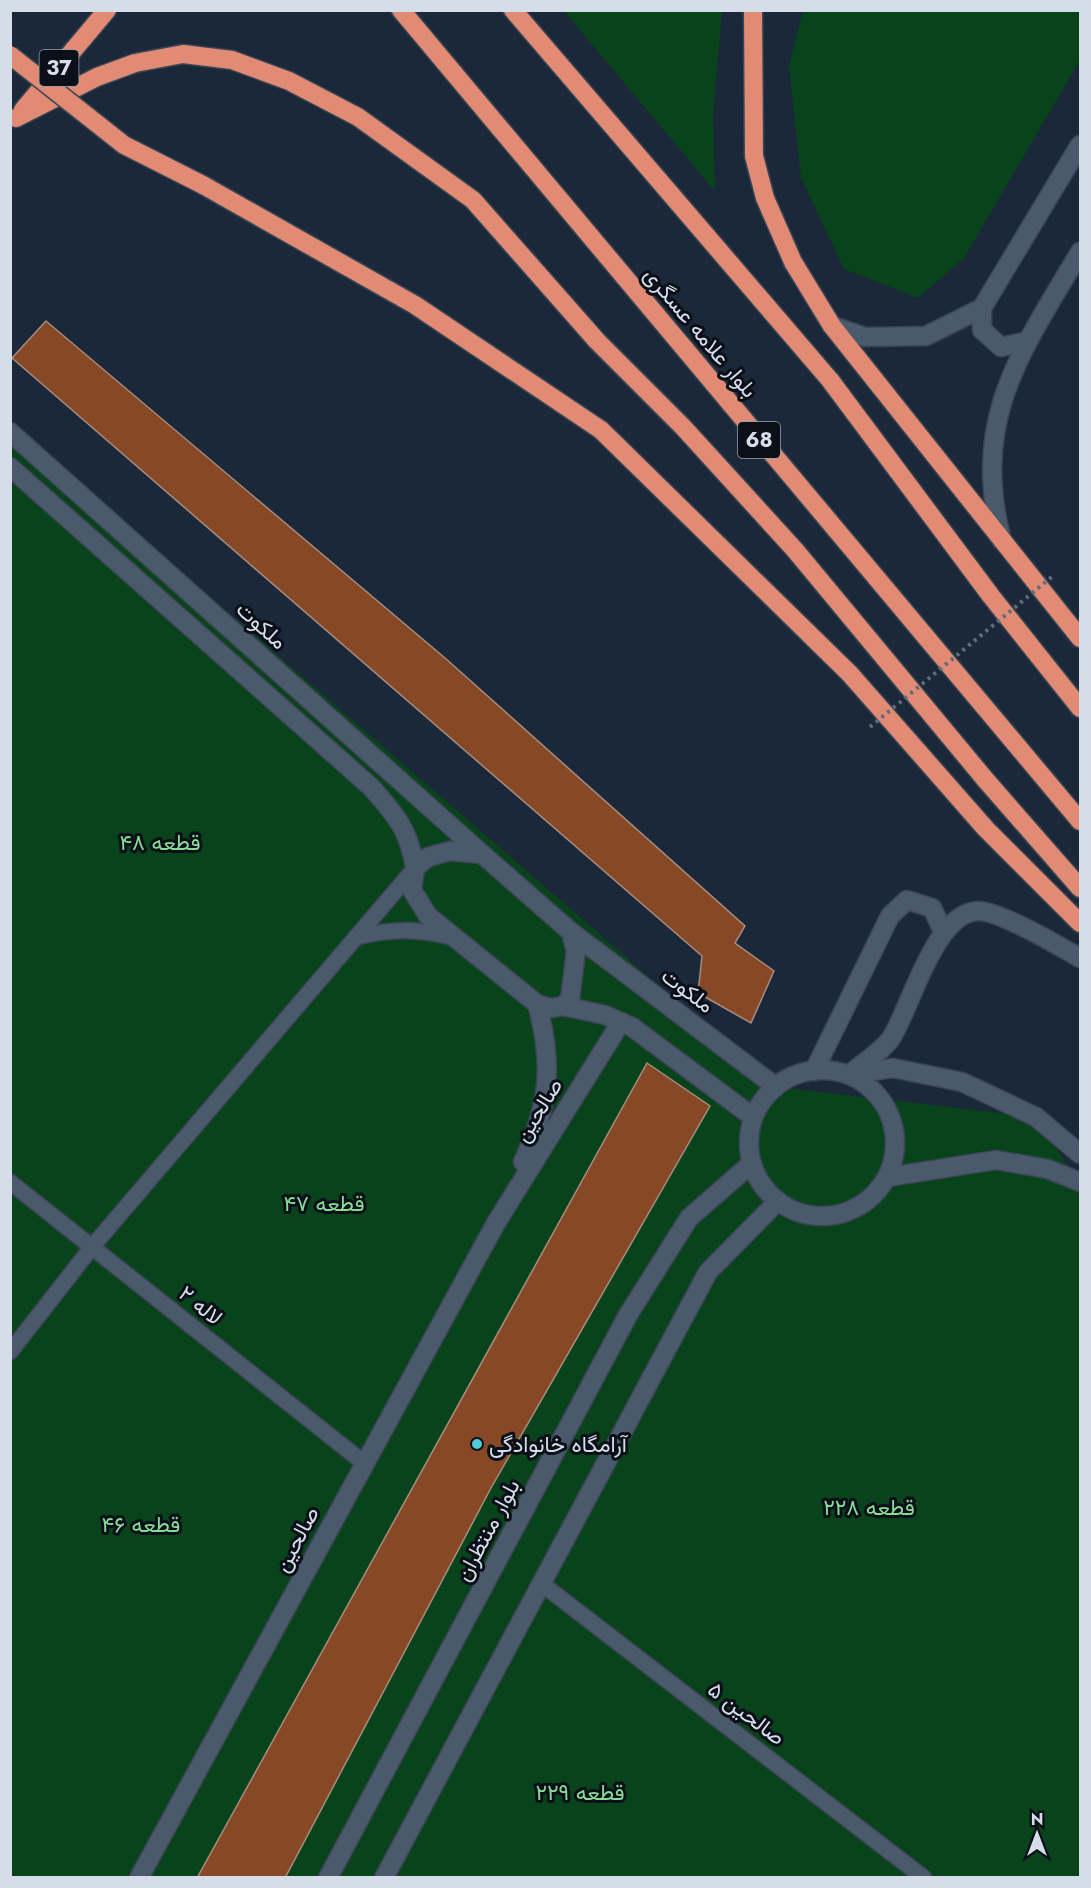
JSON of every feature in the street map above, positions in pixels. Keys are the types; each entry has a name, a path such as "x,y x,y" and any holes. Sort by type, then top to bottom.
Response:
{"highway":[{"name":"37","path":"14,121 107,10"},
{"name":"بلوار علامه عسگری","path":"401,10 1080,821"},
{"path":"513,10 830,380 991,596 1080,708"},
{"path":"753,10 754,156 765,198 793,262 832,326 1080,638"},
{"path":"14,121 107,73 135,63 183,54 232,60 289,81 358,117 473,200 597,341 683,427 795,550 984,778 1080,888"},
{"path":"10,55 123,145 203,185 415,306 601,430 850,674 986,829 1080,923"}],"street":[{"path":"1028,341 1001,347 982,330 982,309 1080,145"},
{"path":"1002,541 991,483 995,423 1006,388 1028,341 1080,252"},
{"path":"832,326 865,337 926,336 982,309"},
{"name":"ملکوت","path":"10,432 571,932 776,1087"},
{"path":"10,467 371,787 404,826 411,844 415,868 412,890 428,916 451,937 537,1004 550,1008 563,1006 605,1015 632,1027 753,1117"},
{"path":"415,868 428,857 450,851 482,854"},
{"path":"814,1071 890,916 908,900 932,908 944,933"},
{"path":"849,1075 892,1038 938,941 956,918 978,911 1018,925 1080,958"},
{"path":"563,1006 570,999 575,961 576,951 571,932"},
{"name":"صالحین","path":"496,1223 540,1123 547,1077 547,1047 537,1004"},
{"name":"صالحین","path":"139,1878 496,1223 621,1022"},
{"path":"849,1075 893,1068 962,1082 1036,1117 1080,1154"},
{"path":"826,1070 849,1075 870,1087 886,1106 894,1129 895,1153 888,1177 872,1197 851,1210 826,1216 801,1213 778,1202 762,1185 752,1163 749,1140 753,1117 765,1097 776,1087 803,1072 814,1071 826,1070"},
{"path":"888,1177 996,1160 1048,1169 1080,1182"},
{"name":"بلوار منتظران","path":"328,1878 628,1315 688,1218 752,1163"},
{"path":"384,1878 708,1272 778,1202"}],"lane":[{"path":"10,1352 92,1247 415,868"},
{"path":"356,938 389,930 430,932 451,937"},
{"name":"لاله ۲","path":"10,1182 364,1463"},
{"name":"صالحین ۵","path":"542,1584 924,1878"}],"path":[{"path":"870,727 1054,575"}],"green space":[{"path":"803,10 1080,11 1080,60 964,258 918,298 844,269 801,178 789,66"},
{"path":"564,11 722,11 713,113 715,191"},
{"path":"11,424 776,1087 1036,1117 1080,1185 1080,1877 11,1877"}],"building":[{"path":"46,321 445,658 745,926 735,943 774,971 751,1023 698,993 702,956 12,358"},
{"name":"آرامگاه خانوادگی","path":"647,1063 710,1106 491,1488 285,1878 197,1878"}],"place":[{"name":"آرامگاه خانوادگی","path":"477,1444"}],"park label":[{"name":"قطعه ۴۸","path":"160,842"},
{"name":"قطعه ۴۷","path":"324,1203"},
{"name":"قطعه ۲۲۸","path":"869,1507"},
{"name":"قطعه ۴۶","path":"141,1524"},
{"name":"قطعه ۲۲۹","path":"580,1792"}]}
